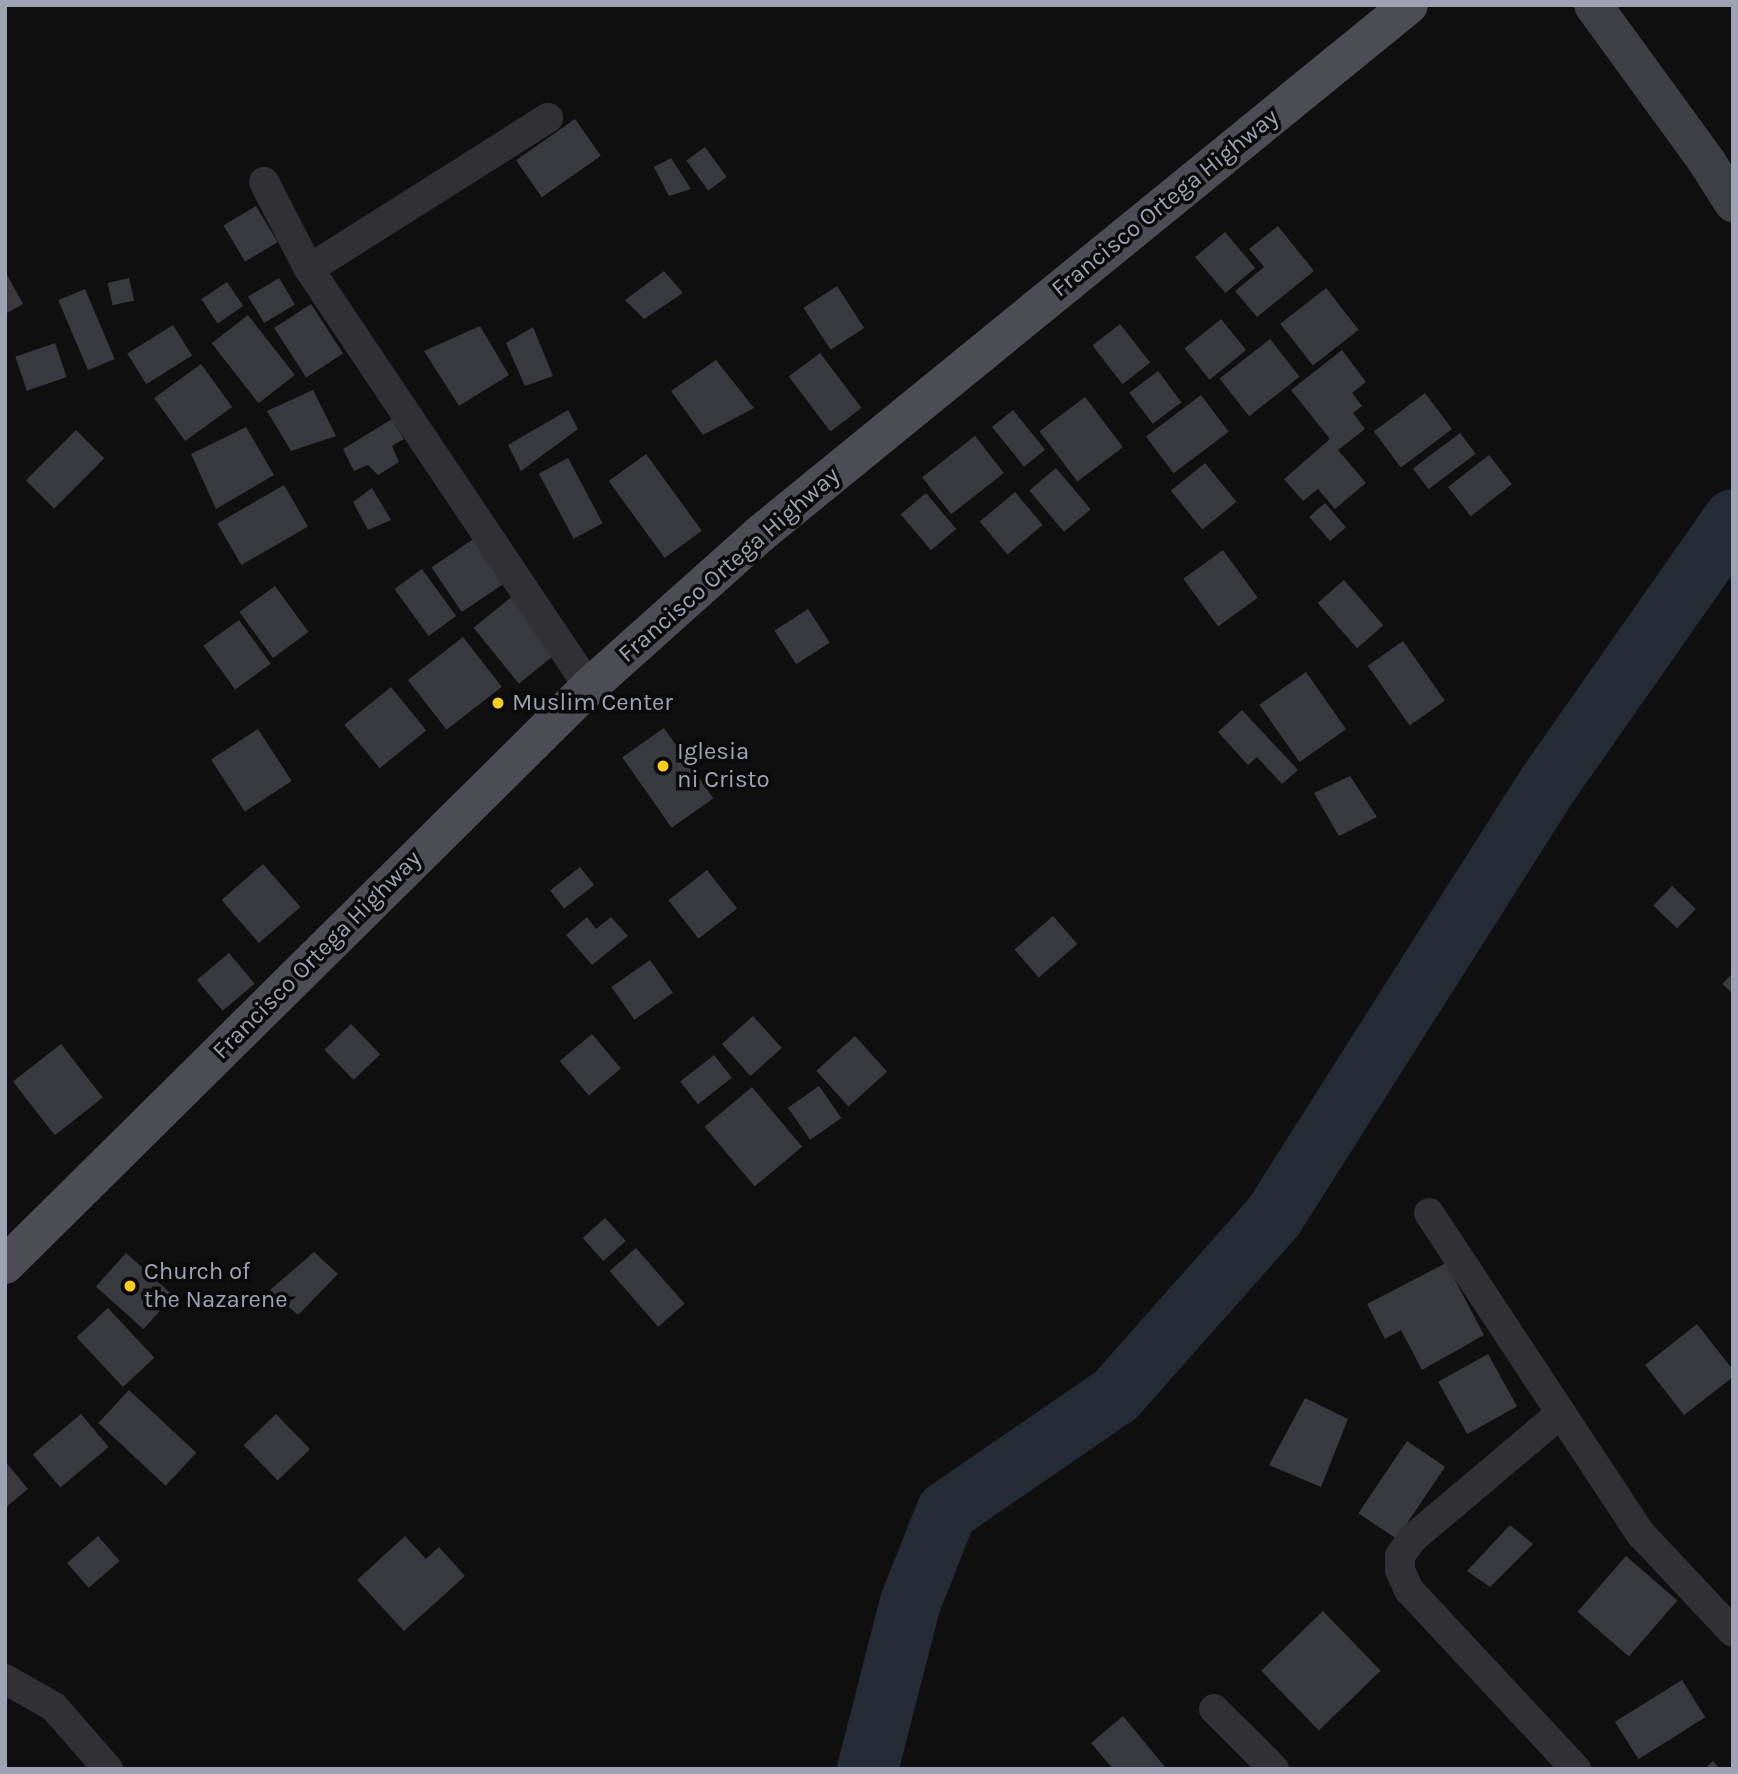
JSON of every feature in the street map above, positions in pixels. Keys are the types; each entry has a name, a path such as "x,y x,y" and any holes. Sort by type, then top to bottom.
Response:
{"main road":[{"name":"Francisco Ortega Highway","path":"5,1265 589,687 760,534 1409,5"}],"street":[{"path":"1593,5 1707,162 1733,203"},
{"path":"309,269 548,118"},
{"path":"264,182 309,269 589,687"},
{"path":"1429,1213 1641,1534 1733,1632"},
{"path":"1561,1413 1412,1539 1400,1556 1400,1570 1409,1590 1576,1769"},
{"path":"5,1679 54,1707 108,1769"},
{"path":"1214,1709 1274,1769"}],"building":[{"path":"575,119 601,156 542,197 516,160"},
{"path":"705,147 727,177 708,190 686,161"},
{"path":"671,158 691,189 669,196 654,167"},
{"path":"256,206 278,242 245,262 223,226"},
{"path":"1278,226 1314,271 1257,317 1235,291 1264,267 1249,249"},
{"path":"1225,232 1255,268 1225,293 1195,257"},
{"path":"5,271 23,304 5,314"},
{"path":"664,271 683,293 644,319 625,300"},
{"path":"129,278 134,300 113,305 108,283"},
{"path":"279,278 295,305 264,323 248,297"},
{"path":"227,282 243,306 218,323 201,299"},
{"path":"837,286 864,328 831,350 803,308"},
{"path":"1326,288 1359,330 1313,365 1280,324"},
{"path":"85,289 115,359 88,370 58,300"},
{"path":"311,304 343,353 306,377 274,328"},
{"path":"248,315 295,375 259,403 212,343"},
{"path":"1221,319 1246,350 1210,380 1184,349"},
{"path":"1120,324 1150,363 1123,384 1092,346"},
{"path":"173,325 192,356 146,384 127,354"},
{"path":"480,326 509,375 459,406 424,351"},
{"path":"533,327 553,376 525,386 506,343"},
{"path":"1270,339 1300,377 1249,416 1220,378"},
{"path":"55,343 67,377 27,391 15,357"},
{"path":"1342,350 1366,382 1352,393 1362,406 1353,413 1365,429 1338,450 1366,483 1335,509 1318,489 1303,501 1284,479 1330,439 1291,390"},
{"path":"820,353 862,408 830,432 789,376"},
{"path":"716,360 754,408 703,435 671,391"},
{"path":"201,364 232,407 185,441 154,398"},
{"path":"1158,371 1181,402 1153,424 1129,393"},
{"path":"313,390 336,436 291,451 267,411"},
{"path":"1425,393 1452,429 1401,467 1374,432"},
{"path":"1201,395 1229,432 1174,473 1146,437"},
{"path":"1085,397 1123,447 1077,482 1039,431"},
{"path":"568,410 578,429 521,471 508,445"},
{"path":"1013,410 1045,450 1024,467 992,427"},
{"path":"392,419 404,439 392,446 399,462 378,475 368,465 354,471 343,449"},
{"path":"246,427 274,475 216,509 191,454"},
{"path":"76,430 104,458 54,508 26,480"},
{"path":"1460,433 1476,454 1429,489 1413,469"},
{"path":"975,436 1004,473 951,514 922,477"},
{"path":"646,454 702,531 665,558 609,481"},
{"path":"1489,455 1512,484 1471,516 1448,487"},
{"path":"568,458 603,523 574,539 539,473"},
{"path":"1205,463 1236,502 1202,530 1171,491"},
{"path":"1056,468 1091,509 1064,532 1029,490"},
{"path":"284,485 308,527 241,565 217,524"},
{"path":"372,488 391,520 368,530 353,502"},
{"path":"1015,492 1043,525 1007,555 980,522"},
{"path":"926,493 956,529 931,550 901,514"},
{"path":"1325,503 1346,527 1330,541 1309,517"},
{"path":"478,536 508,581 462,612 432,567"},
{"path":"1223,550 1258,598 1218,627 1183,579"},
{"path":"422,569 456,616 429,636 394,589"},
{"path":"1344,580 1383,625 1357,648 1318,603"},
{"path":"275,586 309,632 273,658 239,612"},
{"path":"514,595 559,651 519,684 474,628"},
{"path":"808,609 830,643 796,664 774,631"},
{"path":"239,620 271,664 235,690 203,646"},
{"path":"463,637 502,687 447,730 408,680"},
{"path":"1403,641 1445,701 1410,725 1368,666"},
{"path":"1306,672 1346,729 1299,762 1259,705"},
{"path":"391,687 426,731 380,768 344,725"},
{"path":"1242,710 1298,770 1282,784 1257,757 1248,765 1218,732"},
{"path":"664,728 713,798 672,828 622,757"},
{"path":"258,729 292,781 245,811 211,759"},
{"path":"1350,776 1377,817 1339,836 1314,793"},
{"path":"263,864 300,907 259,943 221,900"},
{"path":"580,867 594,885 564,909 550,890"},
{"path":"707,870 737,909 699,939 668,900"},
{"path":"1672,886 1696,909 1677,928 1653,905"},
{"path":"1053,916 1077,944 1039,977 1015,949"},
{"path":"587,917 596,929 611,917 628,936 592,965 566,935"},
{"path":"229,953 255,984 223,1011 197,980"},
{"path":"650,960 673,993 634,1020 611,987"},
{"path":"1733,973 1733,994 1722,984"},
{"path":"753,1016 782,1048 751,1076 722,1044"},
{"path":"351,1024 380,1054 354,1080 324,1050"},
{"path":"592,1034 621,1068 589,1095 560,1061"},
{"path":"855,1036 887,1072 848,1106 816,1071"},
{"path":"61,1044 103,1098 55,1135 13,1082"},
{"path":"714,1055 732,1078 698,1104 680,1081"},
{"path":"819,1086 841,1118 810,1140 788,1108"},
{"path":"752,1087 802,1147 755,1187 705,1127"},
{"path":"605,1218 626,1241 603,1261 583,1238"},
{"path":"636,1248 685,1304 658,1327 610,1271"},
{"path":"314,1252 338,1274 298,1315 270,1290"},
{"path":"126,1253 174,1296 143,1329 96,1286"},
{"path":"1446,1263 1484,1335 1422,1370 1401,1330 1385,1339 1367,1304"},
{"path":"108,1308 154,1358 123,1387 77,1337"},
{"path":"1697,1324 1733,1370 1733,1377 1684,1415 1645,1365"},
{"path":"1488,1354 1517,1406 1467,1434 1438,1382"},
{"path":"129,1390 196,1453 166,1486 98,1423"},
{"path":"1305,1398 1348,1419 1321,1487 1269,1465"},
{"path":"81,1414 109,1447 60,1487 33,1454"},
{"path":"276,1414 310,1449 278,1481 244,1445"},
{"path":"1407,1441 1445,1467 1396,1539 1358,1513"},
{"path":"5,1461 28,1489 5,1508"},
{"path":"1510,1525 1533,1544 1490,1587 1467,1571"},
{"path":"98,1536 120,1561 89,1588 67,1563"},
{"path":"405,1536 426,1559 439,1547 465,1576 404,1631 357,1580"},
{"path":"1626,1556 1677,1601 1629,1656 1577,1612"},
{"path":"1323,1611 1381,1671 1319,1730 1261,1671"},
{"path":"1682,1680 1705,1717 1638,1759 1615,1722"},
{"path":"1123,1716 1165,1767 1163,1769 1113,1769 1091,1743"},
{"path":"1713,1761 1720,1769 1704,1769"}],"waterway":[{"path":"867,1769 910,1602 946,1511 1115,1395 1274,1215 1546,786 1733,519"}],"place":[{"name":"Muslim Center","path":"498,703"},
{"name":"Iglesia ni Cristo","path":"663,766"},
{"name":"Church of the Nazarene","path":"130,1286"}]}
